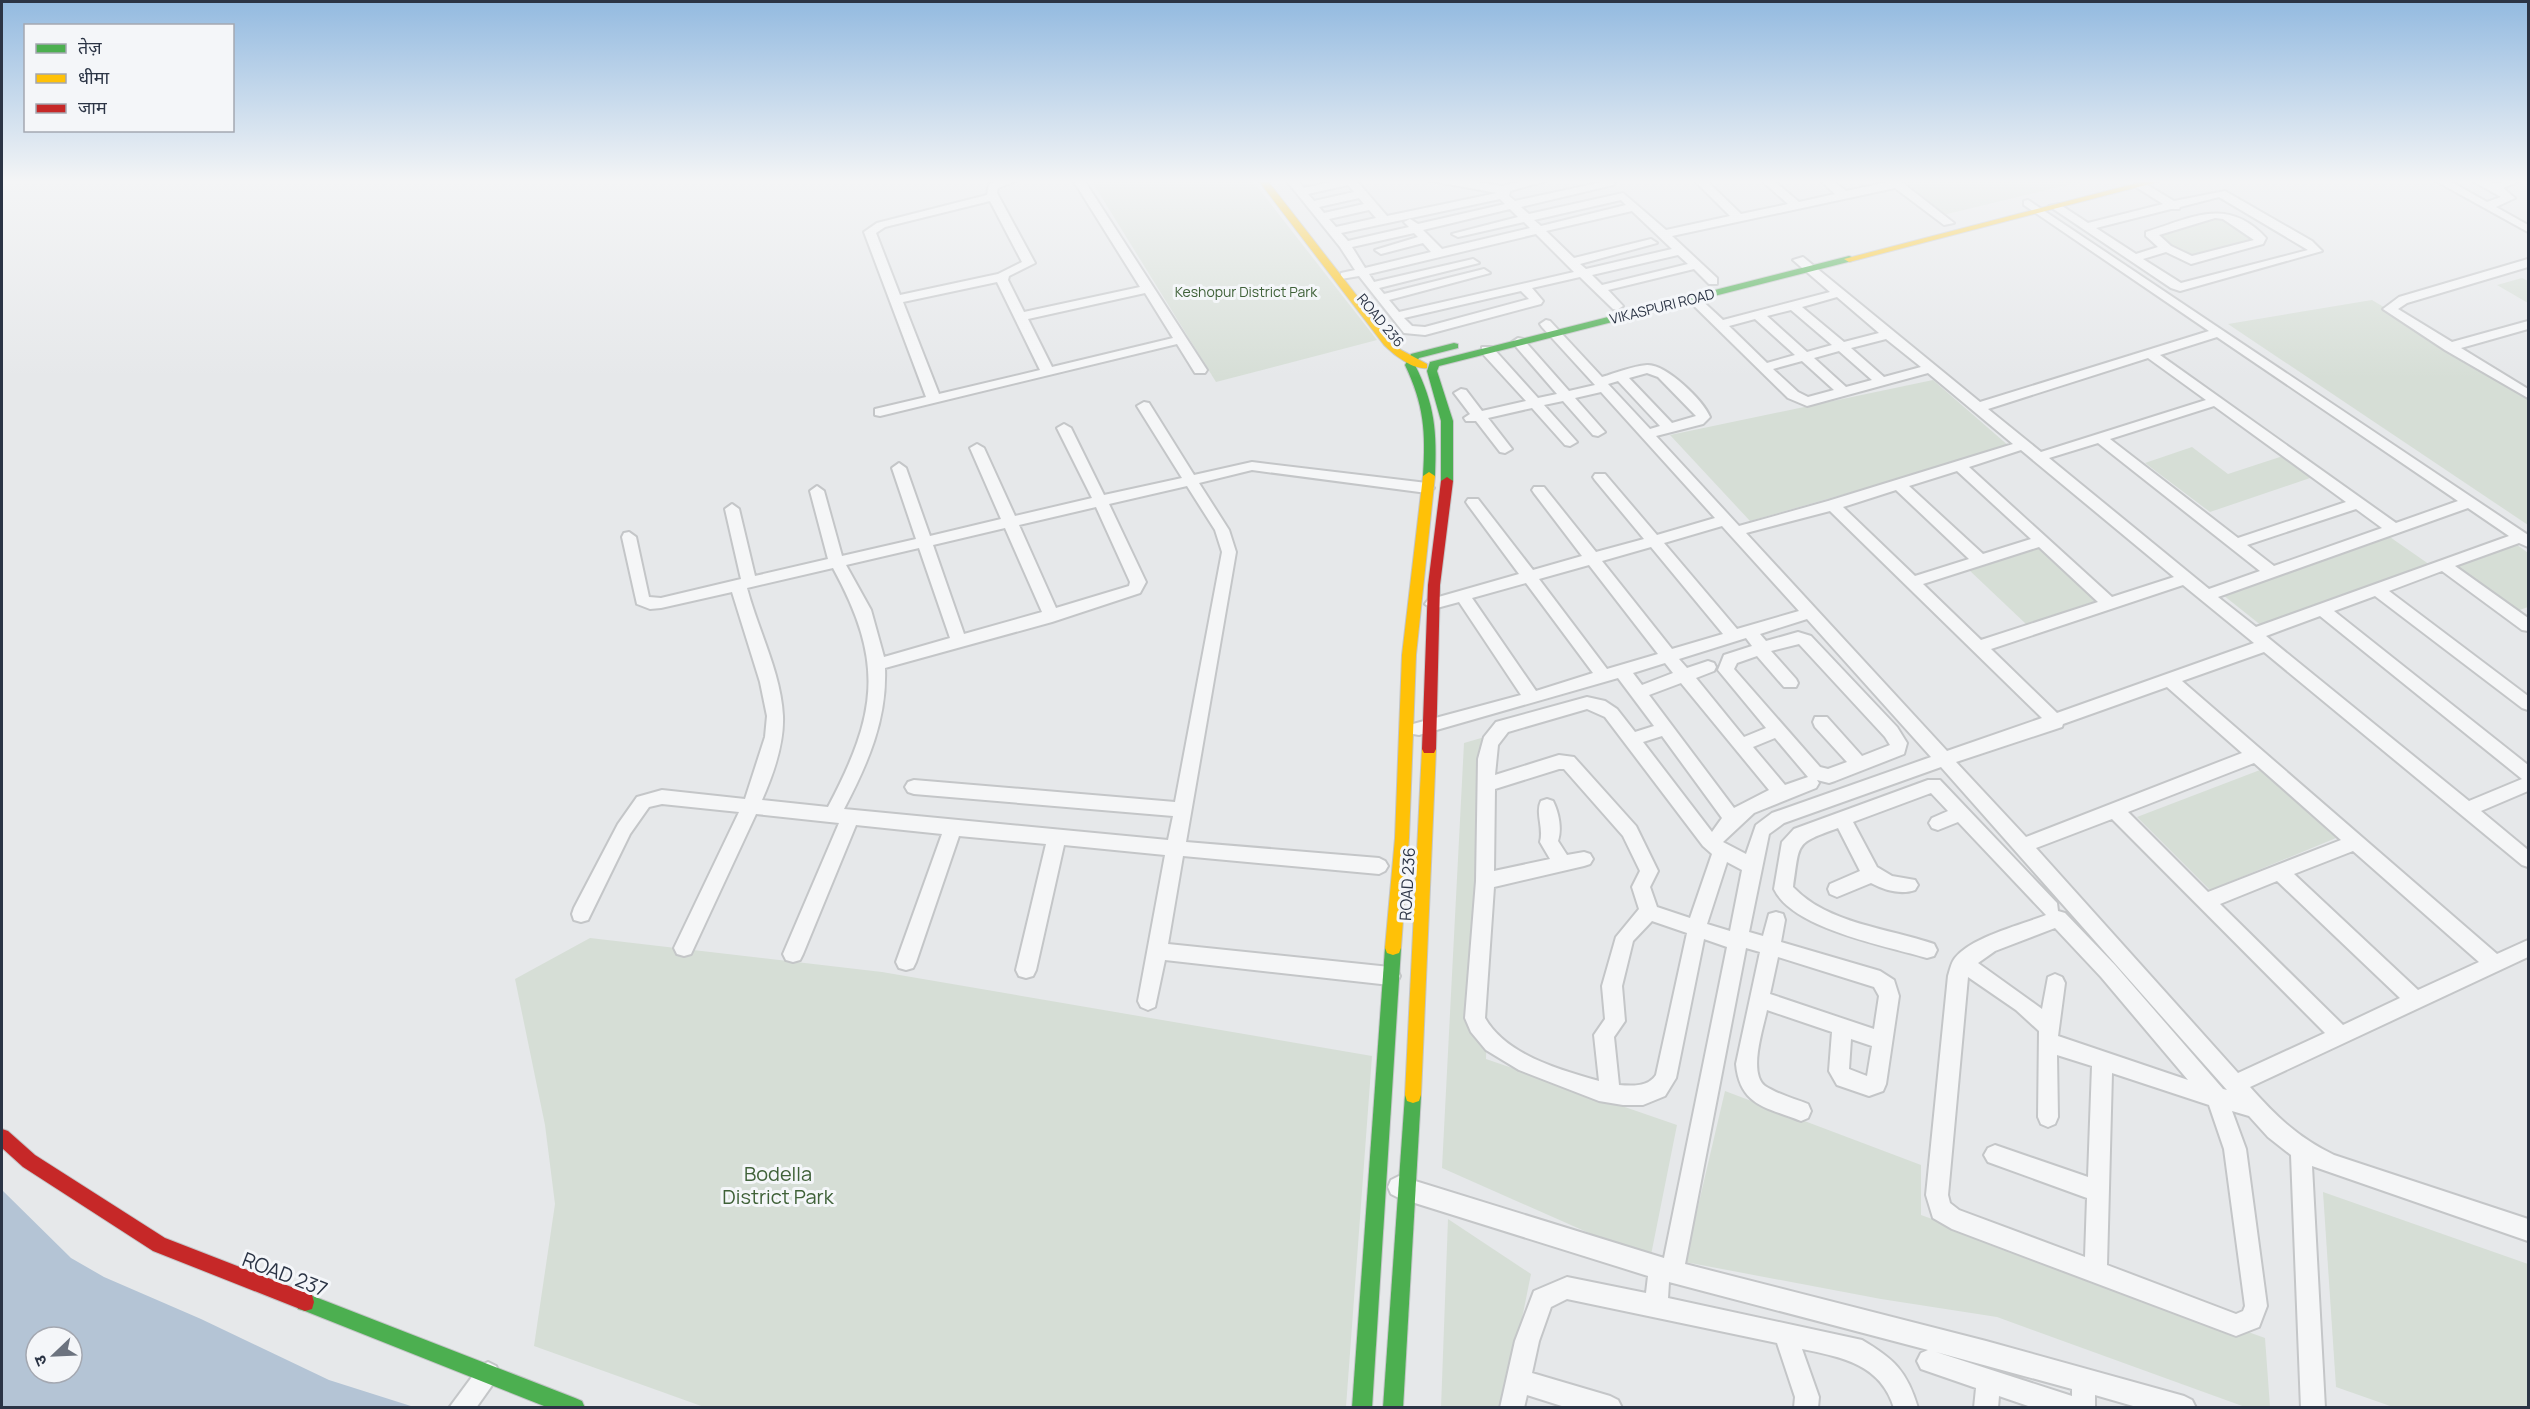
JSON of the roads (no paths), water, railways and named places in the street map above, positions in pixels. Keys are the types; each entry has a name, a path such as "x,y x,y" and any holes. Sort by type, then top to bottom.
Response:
{"street":[{"path":"874,246 934,399"},
{"path":"895,300 1002,277 1008,271 1029,263 1020,246"},
{"path":"1120,246 1200,370"},
{"path":"1313,246 1388,343 1417,356 1412,372 1425,395 1431,419 1427,488 1409,655 1402,838 1390,976 1362,1407"},
{"name":"ROAD 236","path":"1322,246 1392,337 1417,356 1436,365 1447,420 1447,455 1432,604 1430,728 1409,1191 1393,1407"},
{"path":"1346,246 1371,286 1408,330 1425,331 1537,301"},
{"path":"1381,250 1398,246"},
{"path":"1432,246 1440,254"},
{"path":"1345,276 1474,246"},
{"path":"1556,246 1617,306"},
{"path":"1572,262 1640,246"},
{"path":"1675,246 1713,281"},
{"name":"VIKASPURI ROAD","path":"1417,356 1692,298 1868,246"},
{"name":"VIKASPURI ROAD","path":"1436,365 1518,342 1552,326 1617,306 1713,281 1804,264 1876,246"},
{"path":"2091,246 2525,540"},
{"path":"2116,246 2180,287 2316,251 2310,246"},
{"path":"2164,246 2191,260 2245,246"},
{"path":"1465,248 1473,263 1502,292"},
{"path":"2134,258 2167,248"},
{"path":"1396,316 1680,250"},
{"path":"2218,253 2246,270"},
{"path":"2529,262 2389,306 2394,314 2529,394"},
{"path":"1371,286 1473,263"},
{"path":"1804,264 2529,860"},
{"path":"1599,289 1696,265"},
{"path":"2514,267 2529,275"},
{"path":"1381,298 1484,273"},
{"path":"1002,277 1002,285 1048,372"},
{"path":"1524,288 1537,301 1552,326 1602,384 2060,887 2275,1130 2301,1150 2331,1164 2529,1230"},
{"path":"1019,317 1147,289"},
{"path":"1720,325 1839,293"},
{"path":"1692,298 1800,400 1815,401 1931,368"},
{"path":"1793,305 1882,382"},
{"path":"1758,315 1845,393"},
{"path":"2450,346 2529,325"},
{"path":"1978,407 2149,352 2220,332"},
{"path":"1765,367 1889,334"},
{"path":"880,412 1180,340"},
{"path":"1518,342 1598,432"},
{"path":"1487,350 1570,442"},
{"path":"2149,352 2394,529"},
{"path":"1474,417 1565,396 1620,376 1648,369 1663,374 1700,410 1703,417 1698,421 1647,434"},
{"path":"1620,376 1669,428"},
{"path":"2509,383 2529,377"},
{"path":"1461,393 1474,417 1505,449"},
{"path":"2039,457 2216,401"},
{"path":"1144,405 1222,530 1229,552 1148,1001"},
{"path":"878,664 1116,597 1136,589 1138,582 1133,568 1064,428"},
{"path":"2100,438 2272,572"},
{"path":"1432,604 1653,541 1833,505 2024,445"},
{"path":"977,448 1052,615"},
{"path":"1959,465 2109,603"},
{"path":"629,537 642,600 650,604 1234,469 1270,466 1427,488"},
{"path":"899,468 959,641"},
{"path":"1600,477 1653,541 1742,634 1762,648 1790,683"},
{"path":"1898,484 1979,559"},
{"path":"1539,490 1669,657 1782,794"},
{"path":"793,954 868,743 875,719 878,664 864,612 837,561 817,491"},
{"path":"1473,502 1605,676"},
{"path":"2207,595 2470,502"},
{"path":"2235,544 2358,503"},
{"path":"1833,505 2056,722"},
{"path":"684,948 751,804 768,760 776,719 770,686 743,583 732,509"},
{"path":"1655,1307 1666,1270 1752,866 1759,837 1768,824 2170,680 2321,609 2443,565 2525,540"},
{"path":"1912,582 2042,541"},
{"path":"2443,565 2529,626"},
{"path":"1978,647 2186,578"},
{"path":"2377,589 2529,704"},
{"path":"1462,595 1532,698"},
{"path":"2321,609 2529,774"},
{"path":"1406,731 1430,728 1809,613"},
{"path":"1798,638 1805,640 1890,732 1899,744 1898,749 1829,776 1814,772 1726,670 1730,659 1762,648 1798,638"},
{"path":"1638,693 1708,667"},
{"path":"1622,671 1732,818"},
{"path":"2170,680 2495,964"},
{"path":"1752,866 1720,844 1700,830 1611,713 1599,705 1587,703 1502,727 1494,733 1489,742 1485,880 1475,1018 1480,1030 1493,1044 1523,1064 1610,1094 1643,1095 1658,1089 1666,1078 1697,930 1720,844 1732,818 1745,808 1810,783"},
{"path":"1481,713 1494,733"},
{"path":"1821,722 1860,765"},
{"path":"1638,737 1665,729"},
{"path":"1742,745 1769,733"},
{"path":"2023,846 2256,755"},
{"path":"1487,785 1559,762 1568,762 1630,831 1647,862 1649,872 1641,887 1647,912"},
{"path":"2468,809 2529,784"},
{"path":"1928,950 1809,912 1790,900 1783,889 1791,842 1800,834 1839,818 1934,785 1962,813 2048,908 2123,988 2216,1097 2235,1149 2256,1306 2252,1319 2236,1325 1952,1218 1941,1210 1937,1195 1958,976 1962,963 2048,908 2060,887"},
{"path":"914,786 1183,810"},
{"path":"581,914 624,829 643,802 662,797 751,804 953,828 1177,846 1378,866"},
{"path":"1823,803 1850,830 1865,868 1891,885 1909,885"},
{"path":"1547,806 1552,832 1549,842 1563,864"},
{"path":"2114,810 2341,1036"},
{"path":"1938,823 1962,813"},
{"path":"906,962 953,828"},
{"path":"1026,970 1057,836"},
{"path":"2206,901 2356,842"},
{"path":"1485,880 1584,859"},
{"path":"2279,872 2416,1001"},
{"path":"1837,889 1873,874"},
{"path":"2048,908 2080,910"},
{"path":"1647,912 1697,930 1771,947 1880,980 1887,986 1888,996 1879,1076 1876,1084 1869,1086 1844,1078 1839,1071 1842,1028"},
{"path":"1610,1094 1603,1044 1604,1035 1615,1021 1612,986 1625,937 1647,912"},
{"path":"1776,920 1746,1064 1748,1082 1758,1093 1801,1111"},
{"path":"2236,1084 2529,948"},
{"path":"1158,951 1390,976"},
{"path":"1962,963 2023,1004 2048,1035 2102,1061 2256,1108"},
{"path":"2048,1117 2048,1035 2055,983"},
{"path":"1760,999 1883,1041"},
{"path":"2096,1271 2102,1061"},
{"name":"ROAD 237","path":"2,1137 29,1161 159,1245 575,1407"},
{"path":"2301,1150 2313,1407"},
{"path":"1995,1155 2099,1191"},
{"path":"1377,1179 1409,1191 1666,1270 2184,1407"},
{"path":"1512,1407 1527,1341 1542,1299 1567,1287 1854,1348 1885,1367 1901,1385 1906,1407"},
{"path":"1785,1334 1807,1397 1806,1407"},
{"path":"1929,1361 2082,1407 2084,1380"},
{"path":"461,1407 488,1374"},
{"path":"1986,1407 1988,1380"},
{"path":"1518,1381 1610,1407"}],"water":[{"path":"2,1190 71,1258 104,1277 201,1319 329,1380 414,1407 2,1407"}],"park label":[{"name":"Keshopur District Park","path":"1246,291"},
{"name":"Bodella District Park","path":"778,1184"}]}
